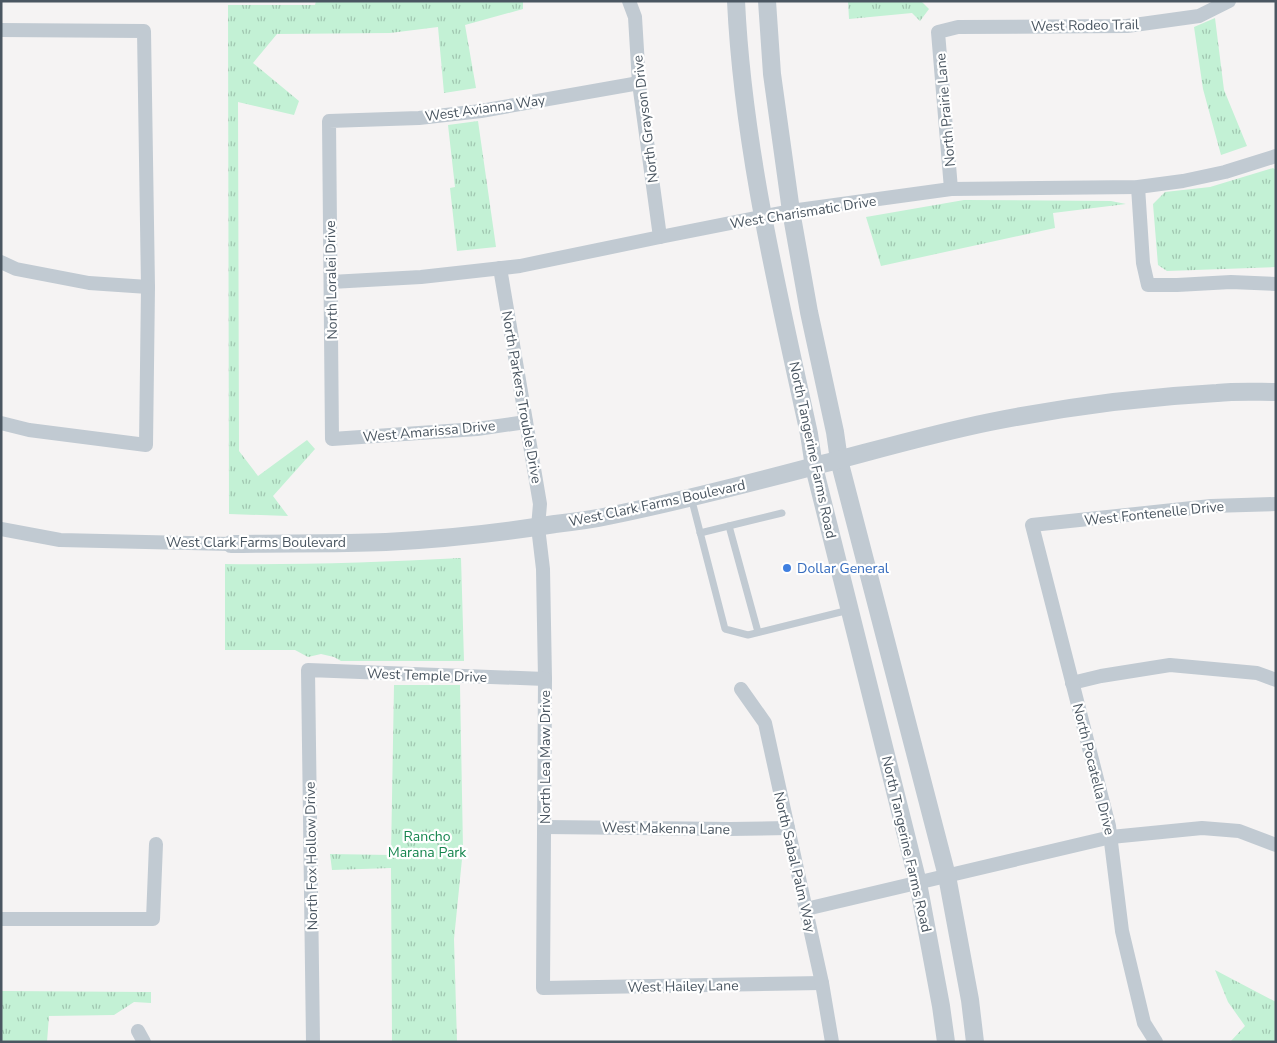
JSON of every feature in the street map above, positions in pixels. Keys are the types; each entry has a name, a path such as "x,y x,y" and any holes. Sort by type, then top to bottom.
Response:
{"street":[{"name":"North Grayson Drive","path":"629,1 635,17 639,82 660,237"},
{"name":"North Tangerine Farms Road","path":"736,1 738,41 749,130 763,216 814,466 918,883 946,1042"},
{"name":"North Tangerine Farms Road","path":"767,1 772,74 790,211 809,312 835,432 839,460 947,876 976,1042"},
{"name":"West Rodeo Trail","path":"938,32 958,27 1127,26 1199,16 1230,1"},
{"path":"1,30 144,31 148,288 146,445 29,430 1,423"},
{"name":"North Prairie Lane","path":"938,32 951,189"},
{"name":"West Avianna Way","path":"329,121 419,118 481,111 639,82"},
{"name":"North Loralei Drive","path":"329,121 332,439"},
{"name":"West Charismatic Drive","path":"330,282 421,277 520,266 790,211 951,189 1138,187 1183,181 1225,172 1276,156"},
{"path":"1138,187 1143,263 1148,285 1231,282 1276,284"},
{"path":"1,262 16,269 88,283 148,288"},
{"name":"North Parkers Trouble Drive","path":"500,268 540,504 538,527"},
{"name":"West Clark Farms Boulevard","path":"1,529 60,540 231,544 406,541 490,534 606,517 913,440 1068,408 1157,397 1220,392 1276,392"},
{"name":"West Amarissa Drive","path":"332,439 477,429 526,422"},
{"name":"West Fontenelle Drive","path":"1032,525 1211,506 1276,504"},
{"name":"North Pocatella Drive","path":"1032,525 1109,826 1122,931 1144,1022 1156,1042"},
{"name":"North Lea Maw Drive","path":"538,527 543,569 545,679 543,988"},
{"path":"1072,683 1101,676 1170,665 1257,673 1276,680"},
{"name":"West Temple Drive","path":"308,670 545,679"},
{"name":"North Fox Hollow Drive","path":"308,670 313,1042"},
{"name":"North Sabal Palm Way","path":"741,690 764,723 822,984 832,1042"},
{"name":"West Makenna Lane","path":"544,827 788,828"},
{"path":"806,909 1111,837 1202,828 1239,832 1276,844"},
{"path":"1,919 153,919 156,844"},
{"name":"West Hailey Lane","path":"543,988 822,984"}],"lane":[{"path":"691,497 725,629 748,635 850,609"},
{"path":"700,533 782,513"},
{"path":"729,526 758,632"}],"green space":[{"path":"316,1 523,1 523,9 465,25 476,88 444,93 438,27 390,33 277,34 253,63 299,101 294,115 238,102 239,451 258,476 307,440 315,449 273,496 288,516 229,514 228,5 315,5"},
{"path":"848,1 921,1 929,9 920,21 912,13 849,19"},
{"path":"1215,18 1224,90 1247,146 1221,155 1203,89 1194,27"},
{"path":"478,121 496,247 457,251 450,188 455,187 448,125"},
{"path":"1273,168 1276,170 1276,267 1167,271 1158,265 1153,204 1165,192 1210,187"},
{"path":"964,200 1111,201 1126,204 1053,213 1055,228 881,266 866,217"},
{"path":"461,558 464,661 341,661 321,654 308,657 295,650 225,650 225,564 343,563"},
{"name":"Rancho Marana Park","path":"394,685 460,685 463,849 454,939 457,1042 392,1042 391,868 332,870 330,854 391,855"},
{"path":"1215,970 1276,1002 1276,1042 1230,1042 1245,1026 1228,1002"},
{"path":"1,991 151,992 151,1003 134,1002 114,1015 49,1016 47,1042 1,1042"}],"place":[{"name":"Dollar General","path":"787,568"}]}
